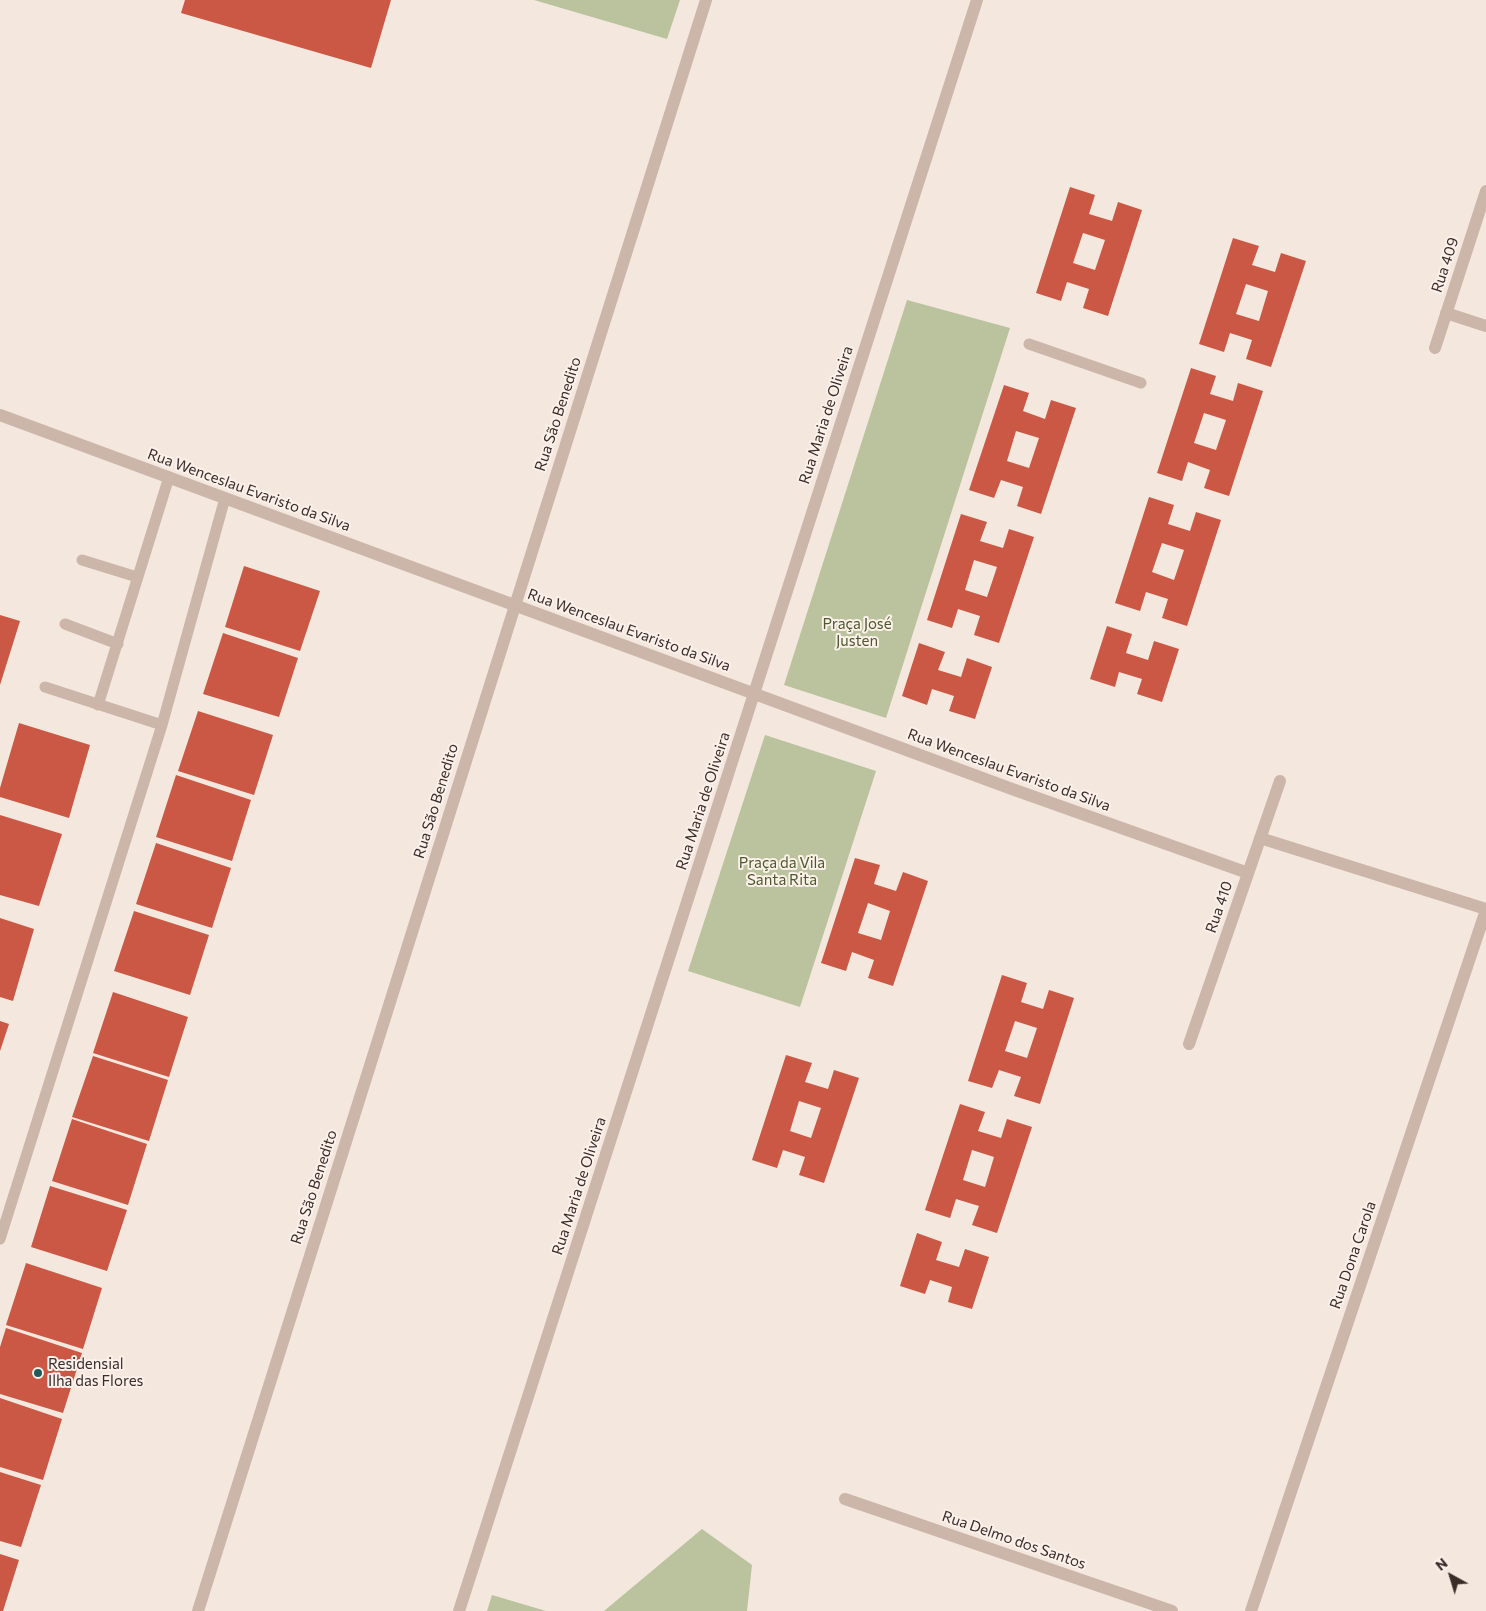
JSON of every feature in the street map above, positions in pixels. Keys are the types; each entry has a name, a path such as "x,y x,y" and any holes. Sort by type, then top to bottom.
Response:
{"street":[{"name":"Rua São Benedito","path":"198,1611 706,0"},
{"name":"Rua Maria de Oliveira","path":"459,1611 977,0"},
{"name":"Rua 409","path":"1435,348 1486,191"},
{"path":"1446,313 1486,326"},
{"name":"Rua Wenceslau Evaristo da Silva","path":"0,415 1012,789 1248,873"},
{"name":"Rua 410","path":"1190,1044 1280,781"},
{"path":"1260,838 1486,910"},
{"name":"Rua Dona Carola","path":"1251,1611 1486,910"},
{"name":"Rua Delmo dos Santos","path":"845,1500 1172,1611"}],"lane":[{"path":"1029,344 1140,383"},
{"path":"98,705 169,477"},
{"path":"0,1239 162,725 225,498"},
{"path":"82,560 137,577"},
{"path":"65,624 118,644"},
{"path":"44,687 162,725"}],"green space":[{"path":"534,0 680,0 667,39"},
{"name":"Praça José Justen","path":"907,300 1010,328 886,718 784,685"},
{"name":"Praça da Vila Santa Rita","path":"765,735 876,771 800,1007 688,971"},
{"path":"702,1529 752,1565 747,1611 604,1611"},
{"path":"492,1595 546,1611 487,1611"}],"building":[{"path":"185,0 391,0 371,68 181,13"},
{"path":"1070,187 1095,195 1089,214 1112,221 1118,202 1142,210 1108,316 1083,308 1089,289 1067,282 1061,301 1036,293","holes":["1083,233 1105,240 1095,270 1073,263"]},
{"path":"1233,238 1259,246 1252,265 1275,272 1281,253 1306,261 1271,367 1246,359 1252,340 1230,333 1224,352 1199,344","holes":["1246,284 1268,291 1259,321 1236,314"]},
{"path":"1191,368 1216,376 1210,394 1233,401 1238,383 1263,391 1229,496 1204,488 1210,470 1188,462 1182,481 1157,473","holes":["1204,413 1226,420 1216,450 1194,443"]},
{"path":"1004,385 1029,393 1023,411 1045,419 1051,400 1076,408 1041,514 1017,506 1023,487 1001,480 994,498 969,490","holes":["1016,431 1039,438 1029,468 1007,461"]},
{"path":"1149,497 1174,505 1168,524 1190,531 1196,512 1221,520 1187,626 1162,618 1168,599 1146,592 1140,611 1115,603","holes":["1162,543 1184,550 1174,580 1152,572"]},
{"path":"961,514 987,522 980,541 1003,548 1009,529 1034,537 999,643 974,635 980,616 958,609 952,628 927,620","holes":["974,560 997,567 987,597 965,590"]},
{"path":"244,566 320,591 300,651 225,627"},
{"path":"0,615 20,621 0,685"},
{"path":"1107,626 1132,634 1126,653 1148,660 1154,641 1179,649 1162,702 1137,694 1142,679 1119,672 1115,687 1090,679"},
{"path":"223,633 298,658 279,717 203,694"},
{"path":"919,643 945,652 938,670 961,677 967,658 992,667 975,719 949,711 954,696 932,689 927,705 902,696"},
{"path":"198,711 273,735 254,795 178,771"},
{"path":"19,723 90,745 69,818 0,797 0,788"},
{"path":"176,775 251,800 232,861 156,837"},
{"path":"0,815 62,834 39,906 0,895"},
{"path":"156,843 231,868 212,928 136,904"},
{"path":"855,858 880,865 874,884 896,891 903,872 928,881 893,986 868,978 874,960 852,952 846,971 821,963","holes":["868,903 890,911 881,940 858,933"]},
{"path":"134,911 209,935 190,995 114,971"},
{"path":"0,918 34,929 13,1001 0,997"},
{"path":"1002,975 1027,983 1021,1002 1043,1009 1049,990 1074,998 1040,1104 1014,1096 1021,1077 999,1070 992,1088 968,1081","holes":["1015,1021 1037,1028 1027,1058 1005,1051"]},
{"path":"113,992 188,1017 169,1077 93,1053"},
{"path":"0,1021 9,1024 0,1051"},
{"path":"786,1055 812,1063 805,1082 828,1089 834,1070 859,1078 824,1183 799,1175 805,1157 783,1150 777,1168 752,1160","holes":["799,1101 821,1108 811,1138 790,1131"]},
{"path":"93,1056 168,1080 149,1141 72,1117"},
{"path":"960,1104 985,1112 978,1131 1001,1138 1007,1119 1032,1127 997,1233 972,1225 979,1206 956,1199 950,1218 925,1210","holes":["972,1150 994,1157 985,1187 963,1180"]},
{"path":"72,1119 147,1144 128,1205 52,1181"},
{"path":"50,1186 127,1210 107,1271 31,1247"},
{"path":"917,1233 942,1242 936,1260 959,1267 965,1249 989,1257 972,1309 948,1302 952,1287 930,1280 925,1294 900,1286"},
{"path":"26,1263 102,1288 83,1349 6,1325"},
{"name":"Residensial Ilha das Flores","path":"6,1328 82,1353 63,1413 0,1394 0,1347"},
{"path":"0,1398 62,1419 43,1480 0,1467"},
{"path":"0,1472 41,1485 21,1547 0,1541"},
{"path":"0,1554 19,1560 3,1611 0,1611"}],"place":[{"name":"Residensial Ilha das Flores","path":"38,1373"}]}
